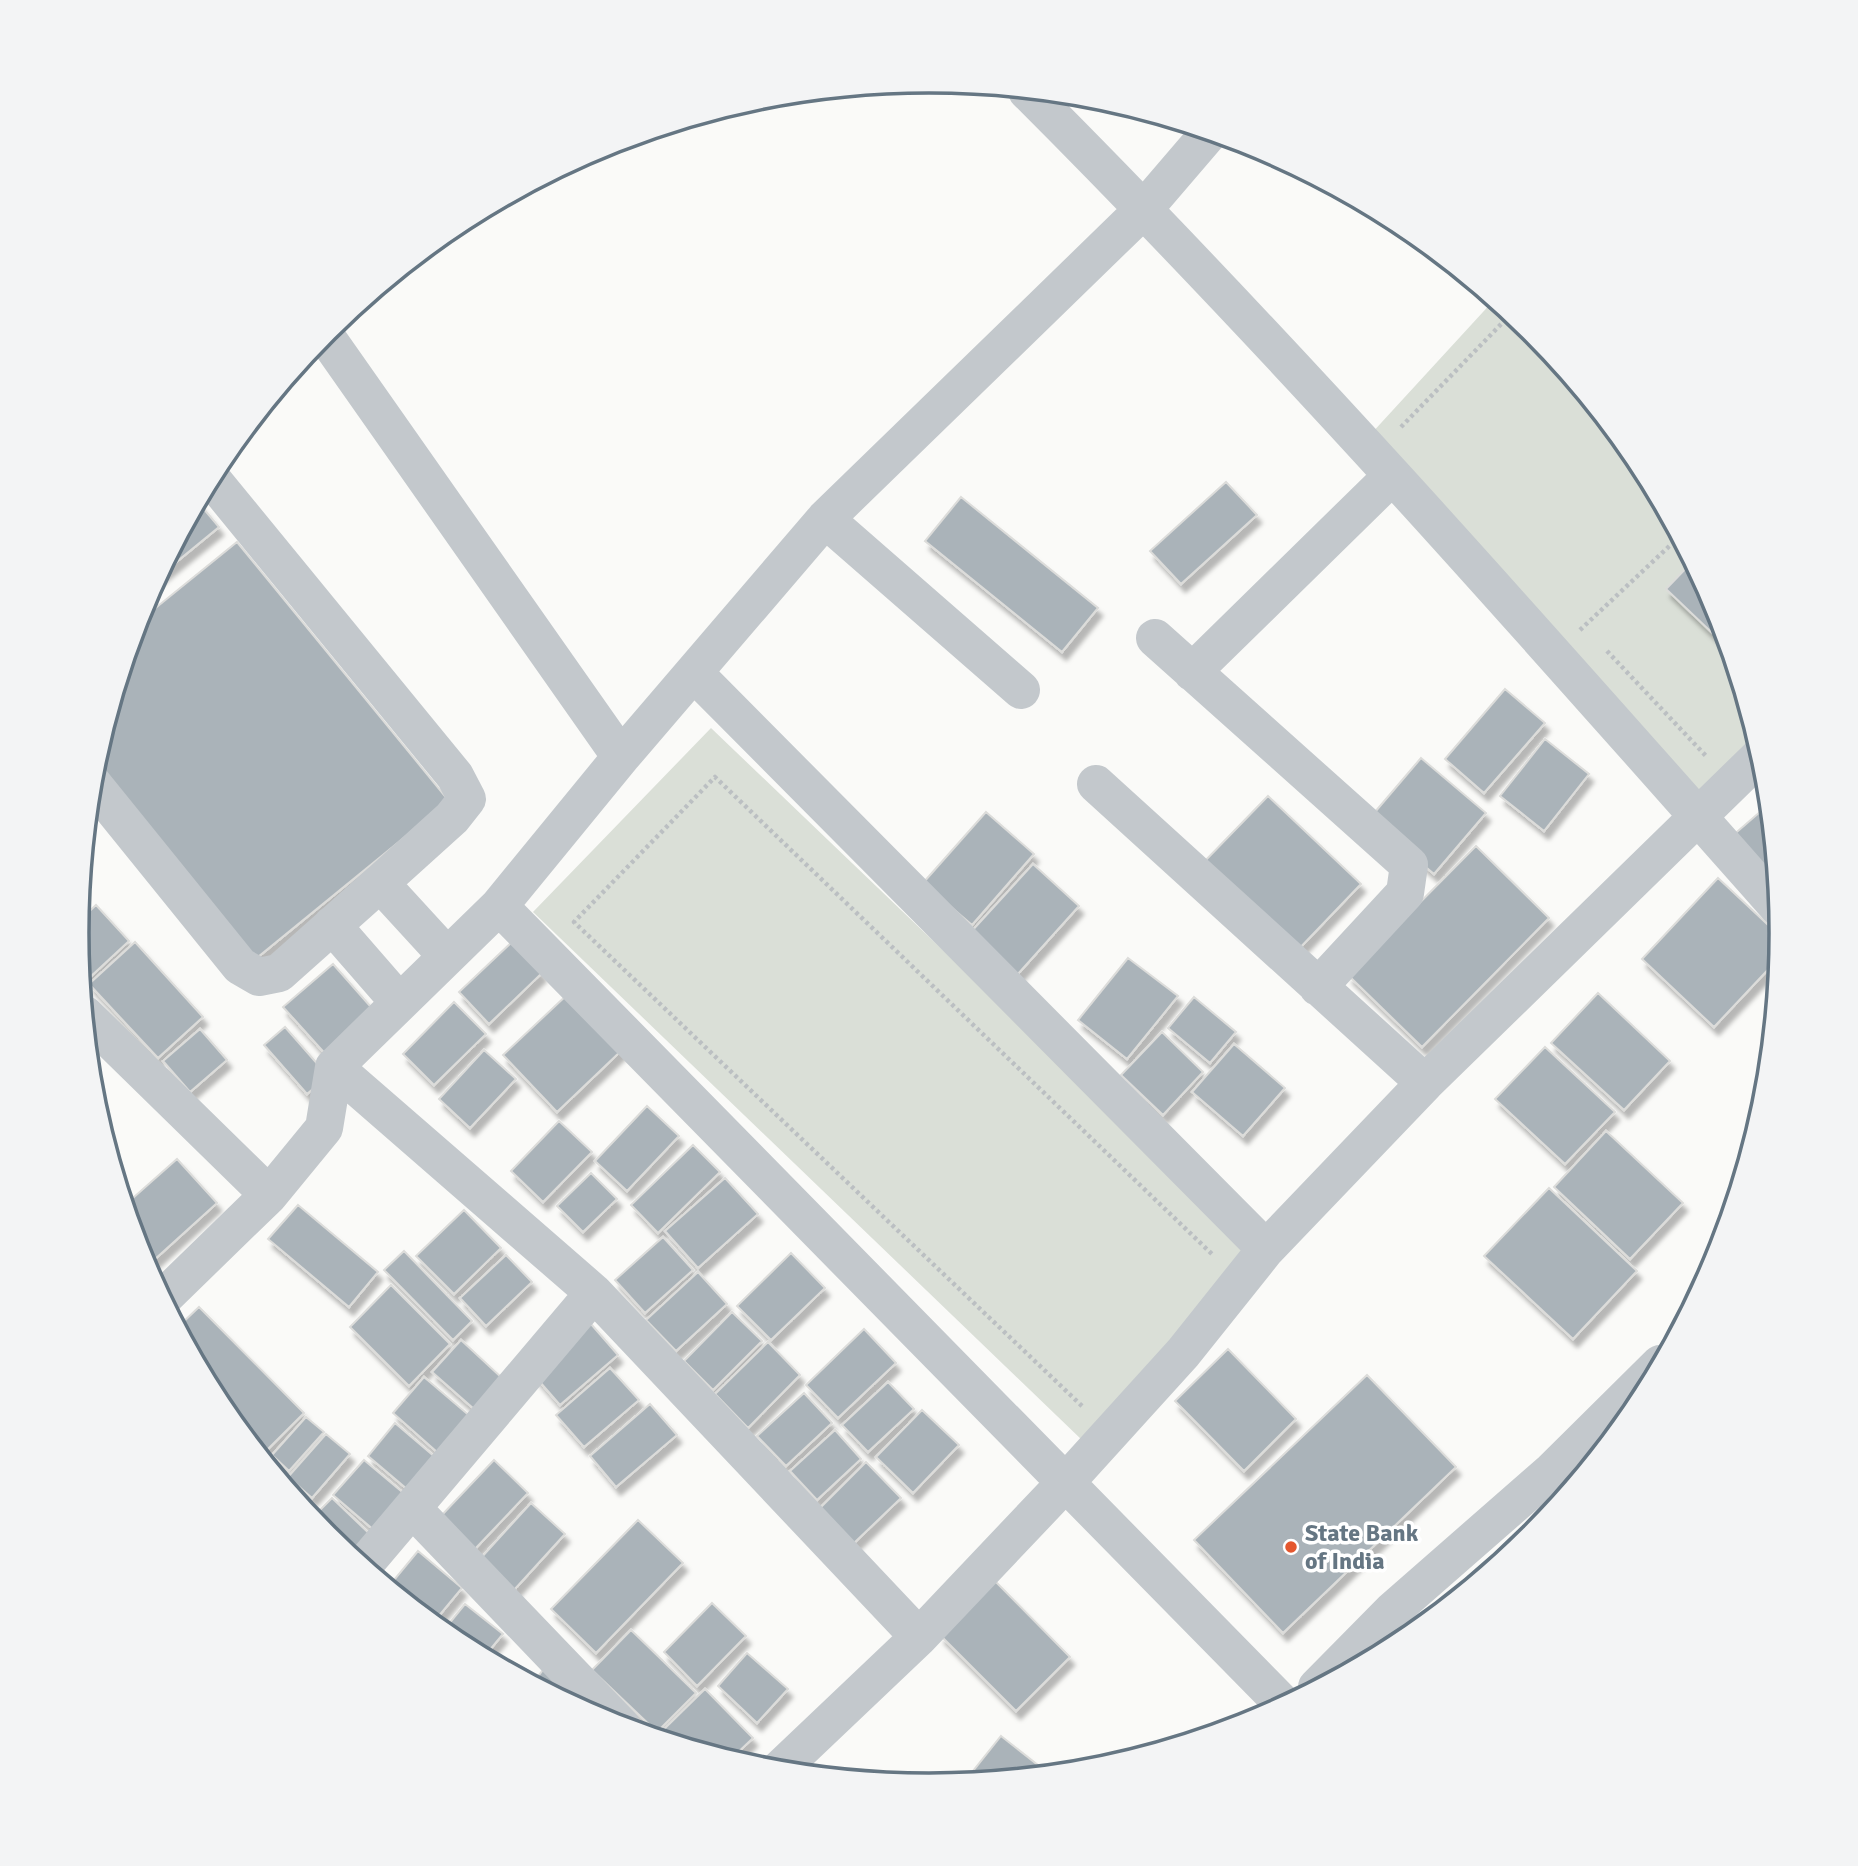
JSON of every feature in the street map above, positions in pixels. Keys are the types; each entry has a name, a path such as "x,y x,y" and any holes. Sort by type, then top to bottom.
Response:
{"street":[{"path":"1036,100 1144,209 1391,477 1768,894"},
{"path":"170,1291 269,1195 324,1128 334,1067 499,906 621,757 695,674 825,519 1144,209 1203,140"},
{"path":"331,344 621,757"},
{"path":"1192,671 1391,477"},
{"path":"101,794 240,966 259,977 279,972 452,818 467,799 455,776 218,487"},
{"path":"825,519 1021,690"},
{"path":"1155,638 1409,865 1405,893 1318,987"},
{"path":"695,674 1266,1249"},
{"path":"789,1761 919,1637 1066,1482 1183,1353 1266,1249 1425,1083 1752,764"},
{"path":"1096,784 1425,1083"},
{"path":"380,883 446,955"},
{"path":"499,906 1276,1697"},
{"path":"332,925 399,1002"},
{"path":"94,1024 269,1195"},
{"path":"334,1067 594,1293 919,1637"},
{"path":"369,1559 594,1293"},
{"path":"1365,1650 1403,1621 1562,1479 1613,1419"},
{"path":"412,1508 602,1706"}],"path":[{"path":"1400,430 1408,418 1504,321"},
{"path":"1584,627 1672,543"},
{"path":"1575,617 1593,636"},
{"path":"1602,646 1702,754 1711,759"},
{"path":"1090,1398 1080,1408 574,922 715,777 1220,1263"}],"shaded area":[{"path":"1488,307 1560,379 1627,466 1656,513 1705,612 1724,663 1748,747 1700,796 1370,435"},
{"path":"711,728 1262,1256 1083,1441 533,912"}],"building":[{"path":"1226,482 1257,515 1181,584 1150,551"},
{"path":"961,497 1098,608 1062,652 925,541"},
{"path":"204,509 219,527 176,562"},
{"path":"237,542 449,801 253,961 103,779 118,716 154,609"},
{"path":"1685,569 1713,634 1666,589"},
{"path":"1505,689 1545,723 1484,793 1445,759"},
{"path":"1545,739 1589,774 1544,831 1500,796"},
{"path":"1421,758 1486,813 1434,874 1369,819"},
{"path":"1268,796 1361,884 1294,954 1201,865"},
{"path":"986,812 1034,854 972,925 923,883"},
{"path":"1760,812 1767,878 1731,837"},
{"path":"1476,846 1549,918 1422,1047 1348,975"},
{"path":"1033,864 1079,906 1017,975 970,933"},
{"path":"1718,878 1769,926 1768,970 1714,1027 1642,959"},
{"path":"96,905 129,941 91,977 89,933 90,911"},
{"path":"135,942 203,1017 158,1058 91,986 91,982"},
{"path":"512,942 542,973 489,1024 459,992"},
{"path":"1128,958 1178,996 1127,1059 1078,1020"},
{"path":"333,964 378,1015 329,1058 283,1007"},
{"path":"569,993 623,1049 557,1112 503,1055"},
{"path":"1598,993 1670,1061 1624,1110 1551,1043"},
{"path":"1194,997 1236,1032 1210,1063 1168,1028"},
{"path":"454,1002 486,1034 434,1085 403,1054"},
{"path":"285,1027 328,1076 307,1094 264,1045"},
{"path":"200,1029 227,1060 190,1092 163,1061"},
{"path":"1162,1032 1203,1072 1163,1115 1121,1075"},
{"path":"1234,1044 1285,1088 1243,1136 1192,1092"},
{"path":"1545,1047 1615,1112 1565,1164 1495,1099"},
{"path":"484,1050 516,1079 470,1128 439,1099"},
{"path":"647,1106 679,1136 627,1191 595,1161"},
{"path":"559,1121 592,1152 543,1202 511,1171"},
{"path":"1606,1131 1683,1203 1630,1259 1554,1187"},
{"path":"693,1145 720,1172 658,1233 631,1205"},
{"path":"177,1159 217,1203 155,1259 133,1198"},
{"path":"591,1173 617,1199 583,1232 557,1206"},
{"path":"725,1178 758,1214 698,1268 665,1231"},
{"path":"1549,1188 1637,1271 1573,1339 1484,1256"},
{"path":"298,1205 378,1272 349,1307 268,1239"},
{"path":"464,1210 501,1248 454,1294 416,1256"},
{"path":"663,1237 693,1270 645,1313 615,1280"},
{"path":"404,1251 472,1321 453,1340 384,1270"},
{"path":"791,1253 825,1288 771,1340 737,1306"},
{"path":"506,1255 532,1282 486,1326 460,1298"},
{"path":"698,1272 727,1304 676,1351 646,1320"},
{"path":"391,1285 450,1344 409,1386 350,1327"},
{"path":"199,1307 304,1413 267,1450 231,1400 185,1321"},
{"path":"732,1312 762,1341 713,1390 684,1361"},
{"path":"591,1324 618,1355 560,1405 533,1374"},
{"path":"864,1329 896,1363 838,1418 806,1385"},
{"path":"461,1340 502,1378 474,1409 432,1372"},
{"path":"768,1342 800,1375 748,1428 715,1394"},
{"path":"1228,1349 1296,1419 1244,1471 1175,1401"},
{"path":"610,1368 639,1400 584,1447 556,1415"},
{"path":"1367,1375 1456,1467 1283,1633 1194,1540"},
{"path":"424,1377 478,1423 446,1460 393,1413"},
{"path":"888,1382 914,1409 868,1452 842,1425"},
{"path":"804,1393 832,1423 786,1466 757,1436"},
{"path":"650,1404 677,1435 616,1487 590,1456"},
{"path":"922,1410 959,1445 913,1493 876,1457"},
{"path":"306,1417 324,1432 289,1471 272,1455"},
{"path":"395,1423 442,1463 414,1495 368,1456"},
{"path":"835,1430 861,1459 817,1500 790,1471"},
{"path":"326,1434 350,1454 312,1498 289,1476"},
{"path":"364,1460 413,1501 382,1537 333,1495"},
{"path":"494,1460 528,1493 474,1550 440,1517"},
{"path":"866,1462 901,1498 853,1544 819,1509"},
{"path":"332,1498 376,1540 363,1553 320,1510"},
{"path":"531,1503 565,1534 514,1590 480,1559"},
{"path":"638,1520 683,1563 596,1653 551,1609"},
{"path":"418,1551 462,1588 440,1615 394,1580"},
{"path":"995,1581 1070,1657 1016,1711 940,1635"},
{"path":"712,1603 746,1636 697,1686 664,1652"},
{"path":"465,1604 503,1634 491,1649 450,1622"},
{"path":"631,1630 696,1693 661,1728 649,1724 592,1670"},
{"path":"747,1653 788,1689 757,1723 718,1686"},
{"path":"546,1666 567,1690 558,1686 539,1676"},
{"path":"705,1689 753,1738 740,1751 664,1729"},
{"path":"1001,1736 1039,1766 984,1771 973,1771"}],"place":[{"name":"State Bank of India","path":"1291,1547"}]}
